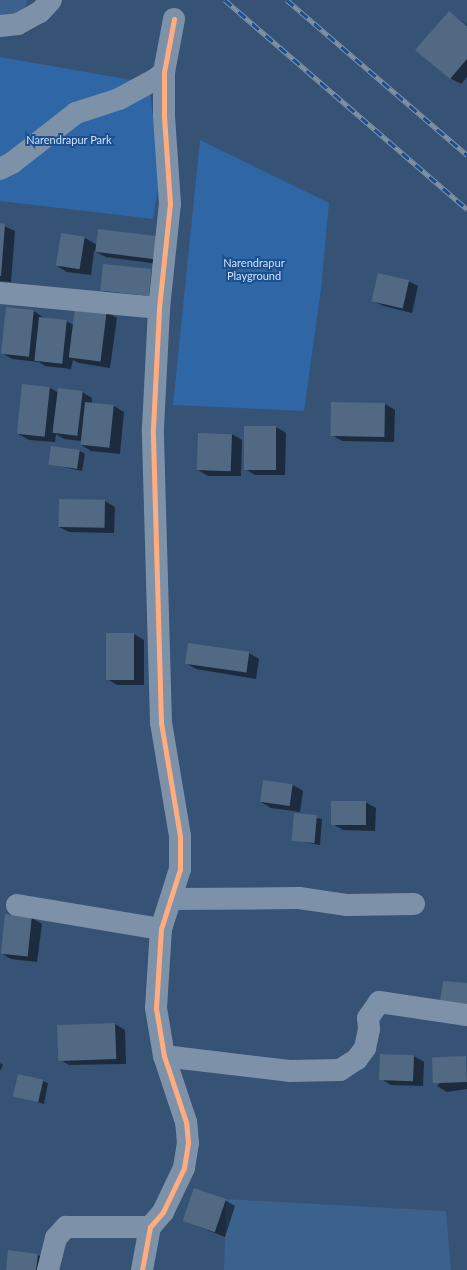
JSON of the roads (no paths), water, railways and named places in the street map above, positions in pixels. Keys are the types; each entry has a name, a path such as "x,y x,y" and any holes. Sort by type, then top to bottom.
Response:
{"street":[{"path":"0,26 18,24 40,12 51,0"},
{"path":"142,1270 150,1227 163,1212 184,1168 188,1143 186,1122 164,1056 156,1008 160,929 180,869 180,836 161,723 153,428 159,308 170,204 164,115 164,72 174,19"},
{"path":"0,169 12,163 76,112 119,99 156,79 164,72"},
{"path":"0,293 159,308"},
{"path":"171,899 299,898 347,905 414,904"},
{"path":"17,905 160,929"},
{"path":"164,1056 289,1071 340,1070 357,1059 365,1048 369,1029 368,1018 379,1002 467,1015"},
{"path":"48,1270 56,1238 66,1227 150,1227"}],"waterway":[{"path":"0,8 14,0"}],"railway":[{"path":"225,0 467,209"},
{"path":"287,0 467,155"}],"park label":[{"name":"Narendrapur Park","path":"69,140"},
{"name":"Narendrapur Playground","path":"254,270"}]}
